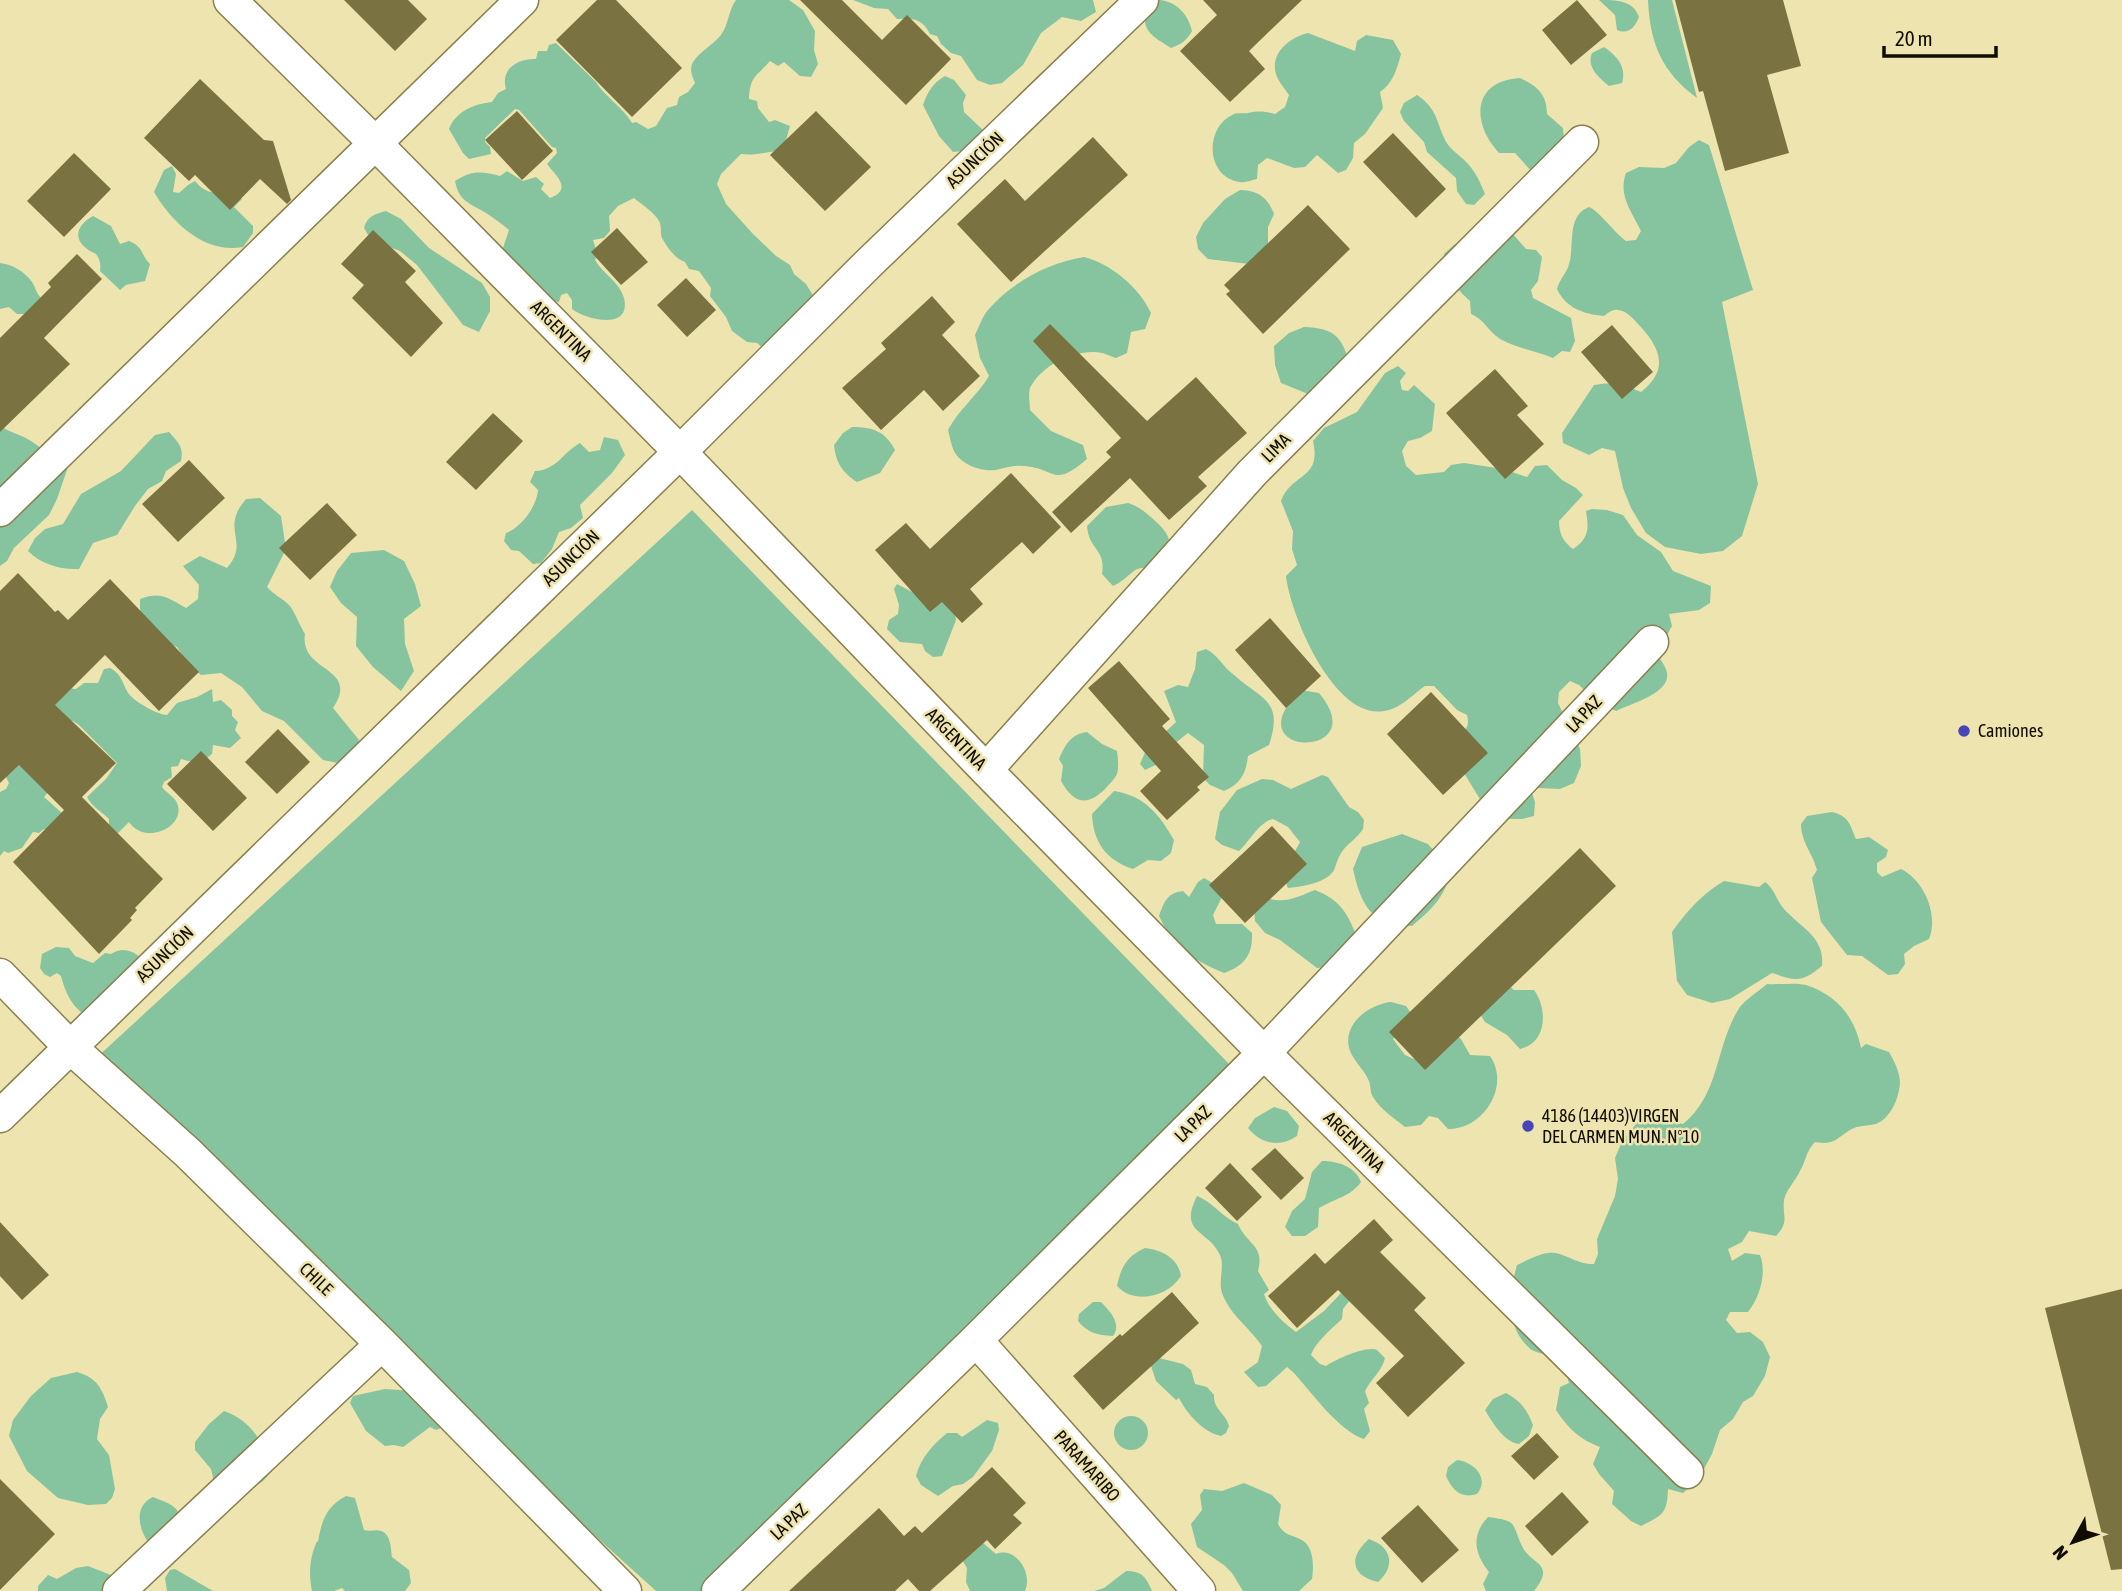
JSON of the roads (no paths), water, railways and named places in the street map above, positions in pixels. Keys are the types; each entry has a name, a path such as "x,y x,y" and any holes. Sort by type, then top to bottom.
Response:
{"street":[{"name":"ARGENTINA","path":"230,0 680,452 986,770 1264,1053 1687,1472"},
{"path":"0,510 522,0"},
{"name":"ASUNCIÓN","path":"0,1115 680,452 869,263 1142,0"},
{"name":"LIMA","path":"986,770 1252,473 1582,142"},
{"name":"LA PAZ","path":"718,1591 976,1340 1264,1053 1652,642"},
{"name":"CHILE","path":"0,975 70,1047 188,1153 382,1344 625,1591"},
{"name":"PARAMARIBO","path":"976,1340 1199,1591"},
{"path":"120,1591 382,1344"}],"place":[{"name":"Camiones","path":"1964,731"},
{"name":"4186 (14403)VIRGEN DEL CARMEN MUN. Nº10","path":"1528,1126"}]}
